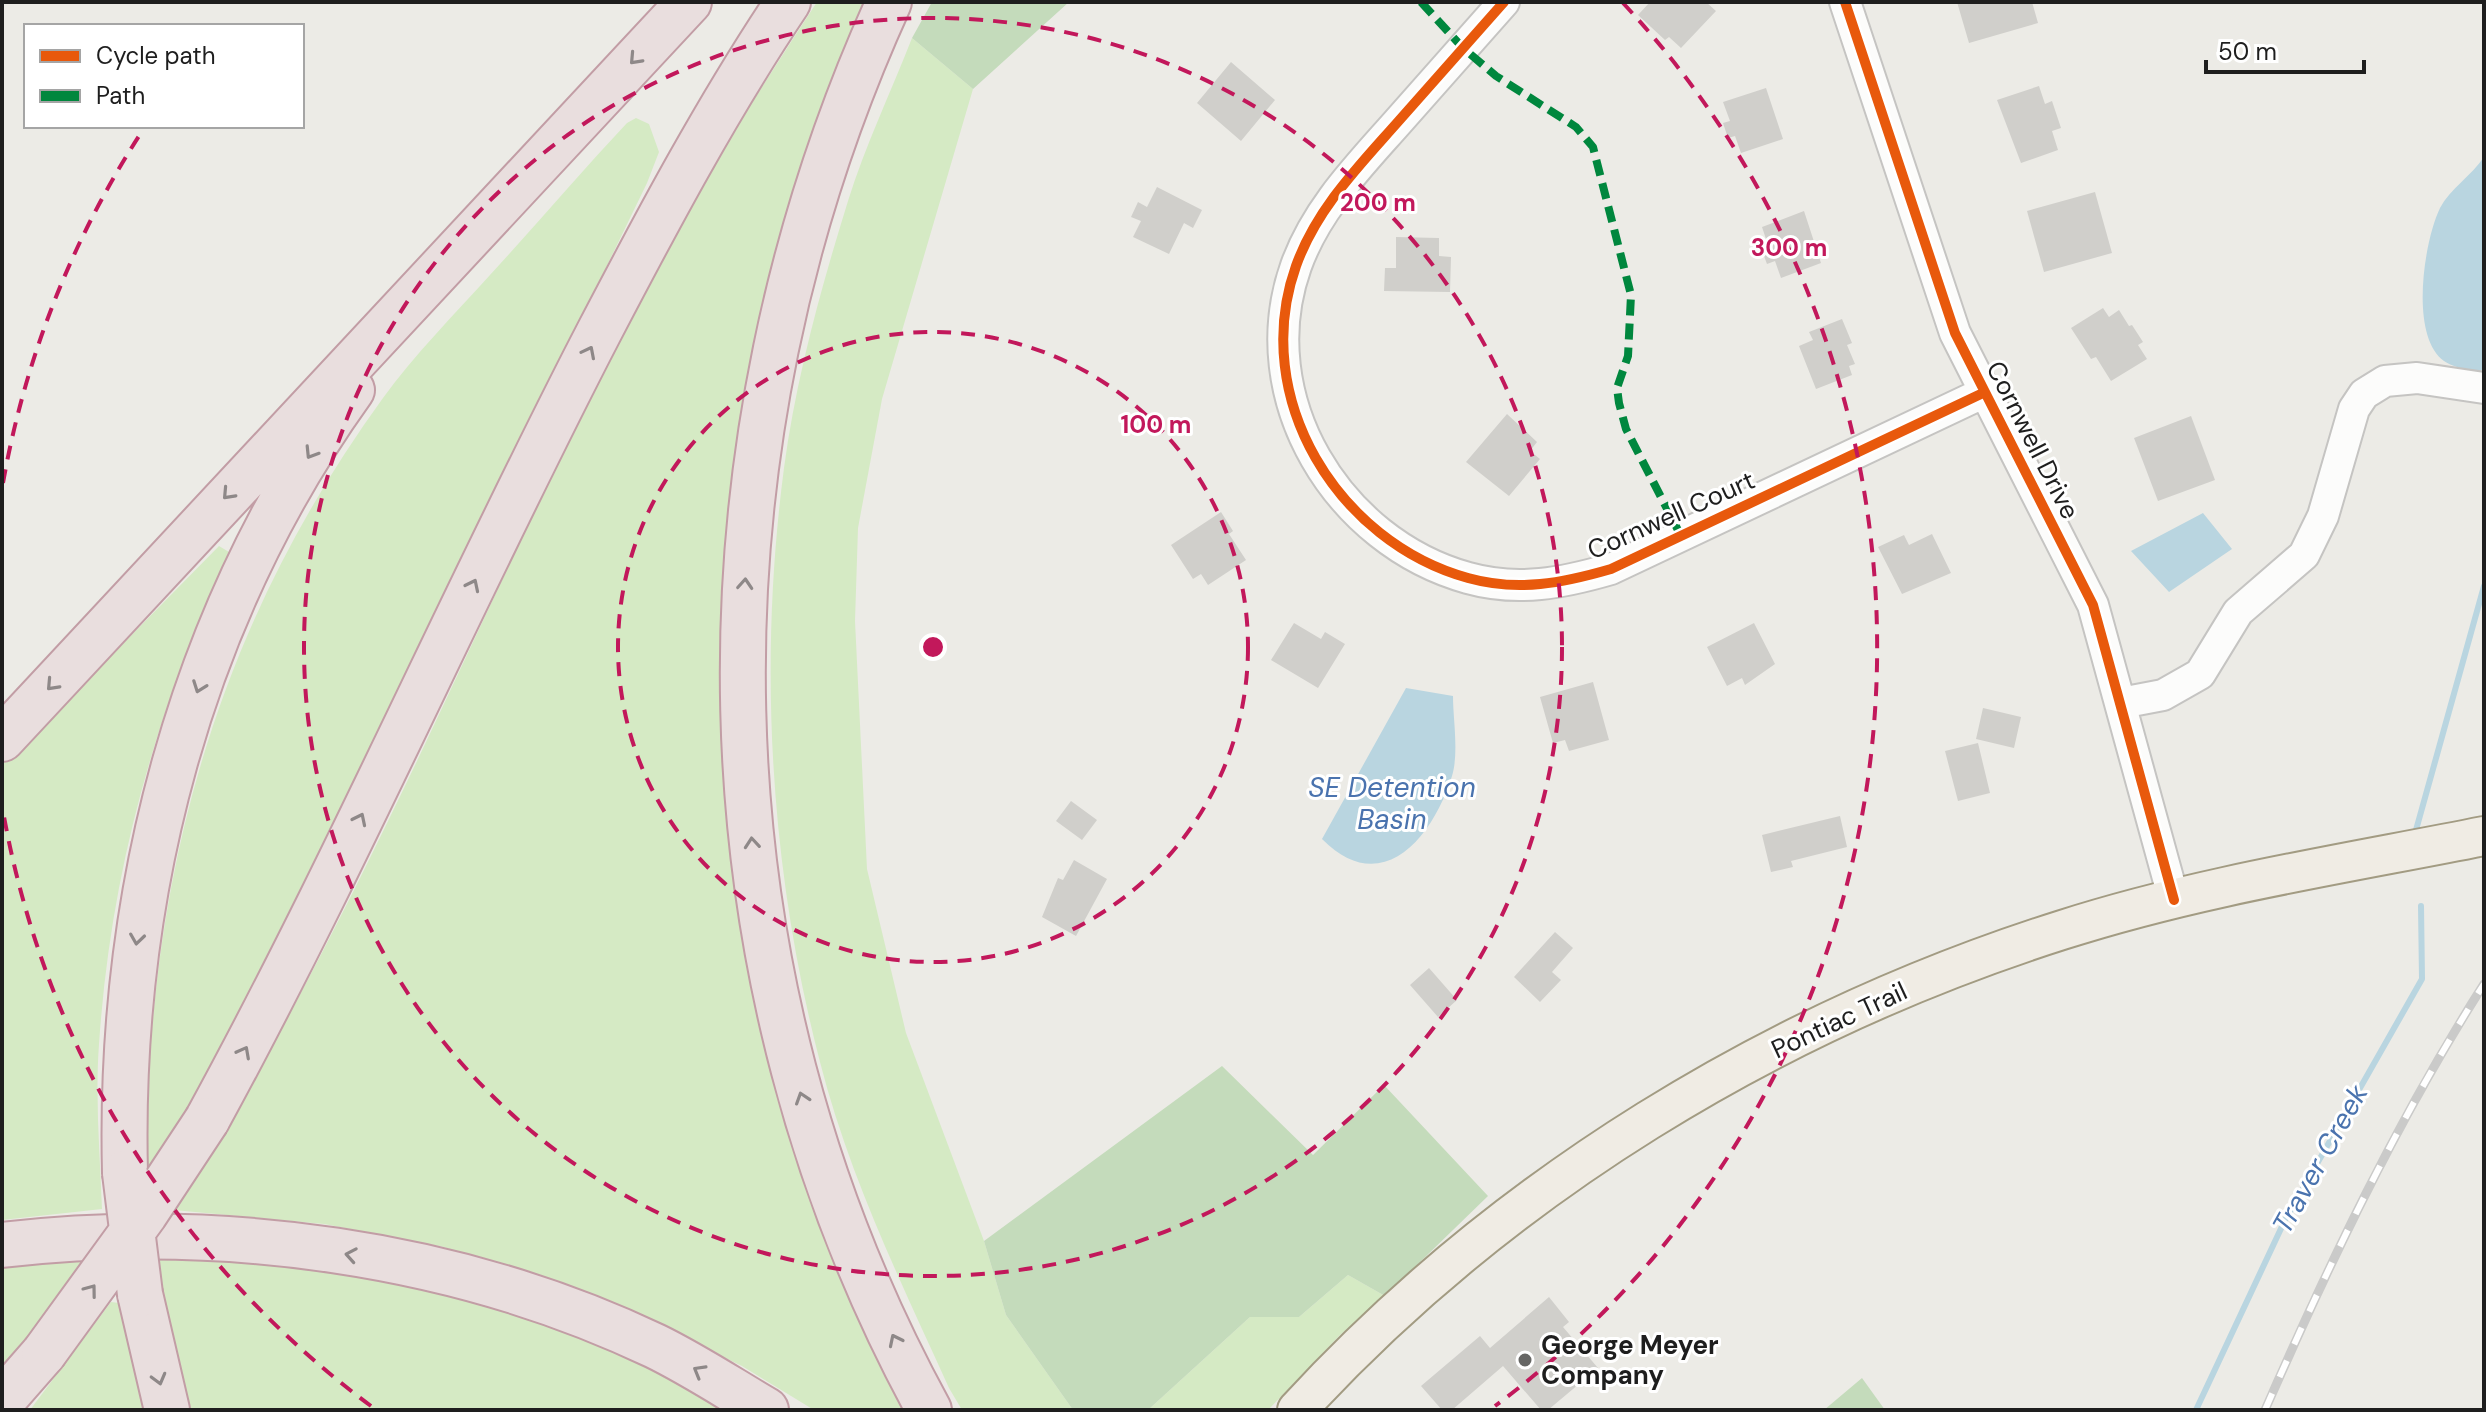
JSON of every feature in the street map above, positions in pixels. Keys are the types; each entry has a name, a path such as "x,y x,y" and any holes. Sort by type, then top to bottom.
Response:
{"highway":[{"path":"2,739 689,2"},
{"path":"2,1401 44,1353 128,1238 207,1120 275,993 549,428 680,176 788,2"},
{"path":"889,2 852,83 819,177 791,274 762,411 749,512 741,641 743,748 757,894 795,1075 837,1206 874,1298 929,1410"},
{"path":"167,1410 140,1294 125,1173 123,1083 130,990 158,824 183,731 229,607 271,518 349,393 454,253"},
{"path":"2,1245 61,1238 200,1235 294,1244 427,1268 533,1298 656,1347 766,1410"}],"main road":[{"name":"Pontiac Trail","path":"1297,1410 1388,1319 1473,1244 1599,1151 1690,1095 1794,1038 1964,965 2062,930 2174,900 2484,836"}],"street":[{"name":"Cornwell Court","path":"1504,2 1334,194 1295,268 1283,339 1291,400 1303,434 1332,485 1352,510 1386,539 1426,562 1469,579 1531,586 1578,579 1611,569 1983,393"},
{"name":"Cornwell Drive","path":"1845,2 1955,333 2093,605 2174,900"},
{"path":"2121,703 2163,695 2200,674 2238,612 2304,555 2323,516 2354,409 2364,394 2385,381 2417,378 2484,388"}],"green space":[{"path":"817,2 866,2 810,142 767,288 738,438 723,590 722,742 736,894 765,1044 809,1189 855,1301 907,1410 814,1410 742,1366 612,1304 444,1247 324,1224 174,1210 243,1097 366,865 652,272 711,169"},
{"path":"932,2 1069,2 973,89 912,38"},
{"path":"912,38 973,89 882,399 858,528 855,621 867,869 906,1033 984,1241 1006,1315 1073,1410 962,1410 949,1388 877,1228 832,1104 803,989 780,842 771,692 772,617 776,542 789,434 810,333 848,201"},
{"path":"636,118 649,124 659,152 647,183 335,827 219,1057 154,1168 146,1168 149,1062 160,960 177,860 201,764 234,669 274,577 324,487 395,382 627,123"},
{"path":"219,546 229,552 203,612 159,732 126,853 114,915 98,1065 102,1209 2,1220 2,765 100,662 107,660"},
{"path":"1222,1066 1313,1155 1384,1085 1488,1196 1385,1296 1348,1275 1299,1317 1250,1317 1148,1410 1073,1410 1006,1315 984,1241"},
{"path":"158,1254 274,1261 400,1283 477,1302 593,1340 731,1410 189,1410 164,1309"},
{"path":"90,1257 2,1373 2,1263"},
{"path":"1348,1275 1385,1296 1340,1335 1268,1410 1148,1410 1250,1317 1299,1317"},
{"path":"111,1302 119,1303 143,1410 30,1410"},
{"path":"1862,1378 1885,1410 1824,1410"}],"water":[{"path":"2484,157 2484,369 2475,371 2444,361 2433,349 2426,331 2423,288 2429,242 2440,208"},
{"path":"2203,513 2232,549 2169,592 2131,551"},
{"name":"SE Detention Basin","path":"1406,688 1453,696 1455,747 1452,776 1432,820 1418,839 1402,853 1384,862 1365,863 1344,856 1322,839"}],"building":[{"path":"1650,2 1706,2 1716,11 1681,48 1669,37 1665,40 1638,15"},
{"path":"1957,2 2032,2 2038,23 1969,43"},
{"path":"1231,62 1275,100 1241,141 1197,103"},
{"path":"2039,86 2045,104 2052,101 2061,128 2052,131 2058,150 2021,163 1997,100"},
{"path":"1766,88 1783,139 1741,153 1735,136 1728,138 1723,123 1730,121 1723,102"},
{"path":"1157,187 1202,210 1193,228 1184,223 1169,254 1133,237 1141,221 1131,217 1138,202 1147,207"},
{"path":"2095,192 2112,253 2044,272 2027,211"},
{"path":"1804,211 1821,263 1781,278 1775,261 1767,264 1761,248 1768,245 1762,227"},
{"path":"1396,237 1439,238 1439,256 1451,257 1450,292 1384,291 1385,268 1396,268"},
{"path":"2103,308 2109,317 2119,310 2129,326 2132,325 2143,342 2138,345 2147,359 2111,381 2096,357 2091,359 2071,328"},
{"path":"1842,319 1852,343 1847,345 1855,364 1849,366 1852,375 1816,389 1799,346 1813,340 1809,332"},
{"path":"1507,414 1537,442 1530,451 1540,459 1509,496 1466,462"},
{"path":"2191,416 2215,480 2158,501 2134,438"},
{"path":"1221,512 1233,531 1229,534 1246,560 1208,585 1201,574 1193,579 1171,545"},
{"path":"1932,534 1951,573 1902,594 1878,547 1904,535 1909,545"},
{"path":"1294,623 1321,639 1325,632 1345,644 1318,688 1271,660"},
{"path":"1754,623 1775,664 1745,685 1742,678 1727,686 1707,647"},
{"path":"1593,682 1609,740 1569,751 1565,740 1553,743 1540,697"},
{"path":"1983,708 2021,717 2014,748 1976,739"},
{"path":"1978,743 1990,793 1958,801 1945,751"},
{"path":"1071,801 1097,820 1082,840 1056,821"},
{"path":"1840,816 1847,847 1791,861 1793,867 1771,872 1762,835"},
{"path":"1074,860 1107,879 1076,936 1042,917 1058,878 1063,880"},
{"path":"1555,932 1573,948 1552,972 1561,980 1540,1002 1514,977"},
{"path":"1429,968 1457,1000 1438,1017 1410,985"},
{"path":"1549,1297 1569,1322 1563,1327 1598,1368 1548,1410 1541,1410 1503,1366 1452,1410 1442,1410 1421,1386 1480,1336 1490,1348"}],"waterway":[{"name":"Traver Creek","path":"2416,830 2484,586"},
{"name":"Traver Creek","path":"2196,1410 2285,1220 2422,979 2421,906"}],"railway":[{"path":"2265,1410 2366,1193 2422,1087 2484,984"}],"marked path":[{"path":"1421,2 1463,48 1496,76 1576,127 1593,147 1631,295 1628,356 1617,388 1619,403 1626,429 1681,536"}],"cycle path":[{"path":"1504,2 1339,190 1315,226 1296,266 1285,316 1285,365 1295,413 1316,458 1344,498 1380,533 1421,560 1468,578 1523,585 1575,578 1611,569 1983,393"},
{"path":"1845,2 1955,333 2093,605 2174,900"}],"place":[{"name":"George Meyer Company","path":"1525,1360"}]}
